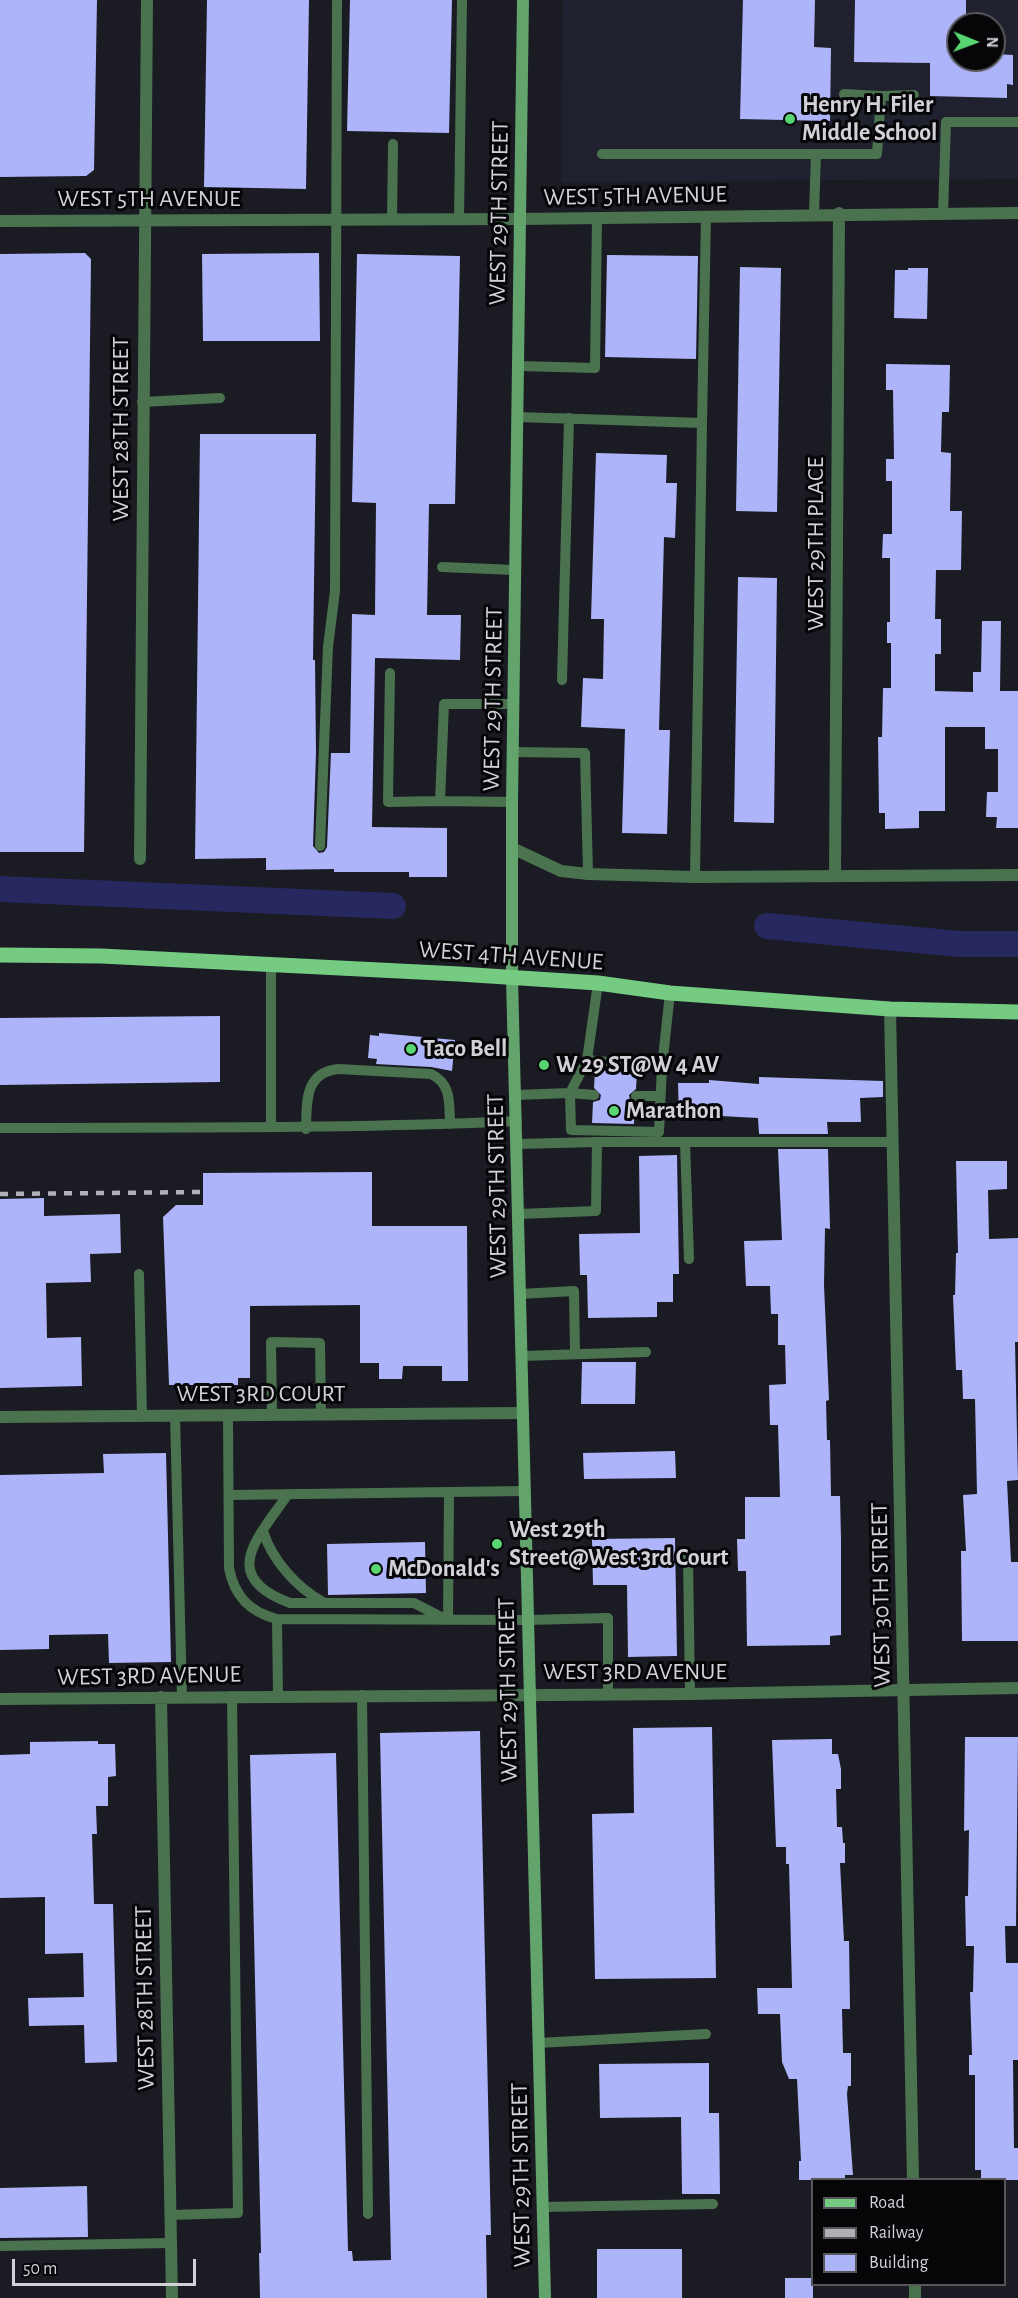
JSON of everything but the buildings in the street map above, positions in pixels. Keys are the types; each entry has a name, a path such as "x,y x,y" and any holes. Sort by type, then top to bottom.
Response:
{"main road":[{"name":"WEST 4TH AVENUE","path":"0,955 101,956 512,978 598,984 670,993 890,1009 1018,1012"}],"street":[{"name":"WEST 28TH STREET","path":"140,859 143,220 147,0"},
{"name":"WEST 29TH STREET","path":"523,0 512,802 512,978 545,2298"},
{"name":"WEST 29TH PLACE","path":"835,875 839,213"},
{"name":"WEST 5TH AVENUE","path":"0,222 1018,213"},
{"path":"512,848 561,871 588,874 695,877 1018,875"},
{"name":"WEST 30TH STREET","path":"890,1009 913,2178"},
{"name":"WEST 3RD COURT","path":"0,1417 523,1413"},
{"name":"WEST 3RD AVENUE","path":"0,1699 529,1693 690,1694 1018,1688"},
{"name":"WEST 28TH STREET","path":"161,1697 172,2298"}],"lane":[{"path":"320,846 327,647 335,591 337,0"},
{"path":"459,219 462,0"},
{"path":"844,94 914,95"},
{"path":"602,154 877,154 881,96"},
{"path":"943,213 946,122 1018,123"},
{"path":"392,219 393,144"},
{"path":"814,214 816,154"},
{"path":"695,877 706,216"},
{"path":"519,366 595,368 597,218"},
{"path":"142,402 220,398"},
{"path":"518,417 702,423"},
{"path":"562,680 569,418"},
{"path":"442,567 515,570"},
{"path":"390,673 388,802 512,802"},
{"path":"440,801 444,704 514,704"},
{"path":"513,752 585,753 588,874"},
{"path":"271,965 271,1127"},
{"path":"598,984 587,1060 570,1093 571,1130 659,1132 662,1067 670,993"},
{"path":"587,1060 662,1067"},
{"path":"306,1129 308,1088 316,1077 328,1070 338,1069 431,1074 438,1078 448,1091 450,1124"},
{"path":"516,1095 570,1093 594,1095"},
{"path":"636,1096 660,1096"},
{"path":"0,1128 271,1127 306,1129 517,1121"},
{"path":"519,1214 596,1211 597,1142"},
{"path":"685,1142 689,1259"},
{"path":"517,1144 892,1142"},
{"path":"139,1274 142,1416"},
{"path":"520,1294 574,1291 574,1354"},
{"path":"272,1415 271,1342 320,1342 321,1414"},
{"path":"522,1356 646,1352"},
{"path":"228,1415 231,1495 229,1552 232,1586 246,1604 263,1615 277,1619 608,1618 608,1693"},
{"path":"175,1416 182,1697"},
{"path":"231,1495 524,1491"},
{"path":"448,1492 448,1620"},
{"path":"288,1494 249,1553 248,1568 258,1585 272,1596 290,1603 414,1602 448,1620"},
{"path":"263,1531 268,1548 304,1591 326,1604"},
{"path":"688,1557 690,1694"},
{"path":"277,1619 278,1696"},
{"path":"362,1695 368,2214"},
{"path":"170,2215 238,2213 232,1696"},
{"path":"538,2043 706,2034"},
{"path":"542,2207 713,2204"},
{"path":"0,2246 171,2243"}],"shaded area":[{"name":"Henry H. Filer Middle School","path":"563,0 1018,0 1018,179 561,182"}],"waterway":[{"path":"0,889 393,906"},
{"path":"767,926 960,944 1018,944"}],"railway":[{"path":"0,1194 202,1192"}],"place":[{"name":"Henry H. Filer Middle School","path":"790,119"},
{"name":"Taco Bell","path":"411,1049"},
{"name":"W 29 ST@W 4 AV","path":"544,1065"},
{"name":"Marathon","path":"614,1111"},
{"name":"West 29th Street@West 3rd Court","path":"497,1544"},
{"name":"McDonald's","path":"376,1569"}]}
